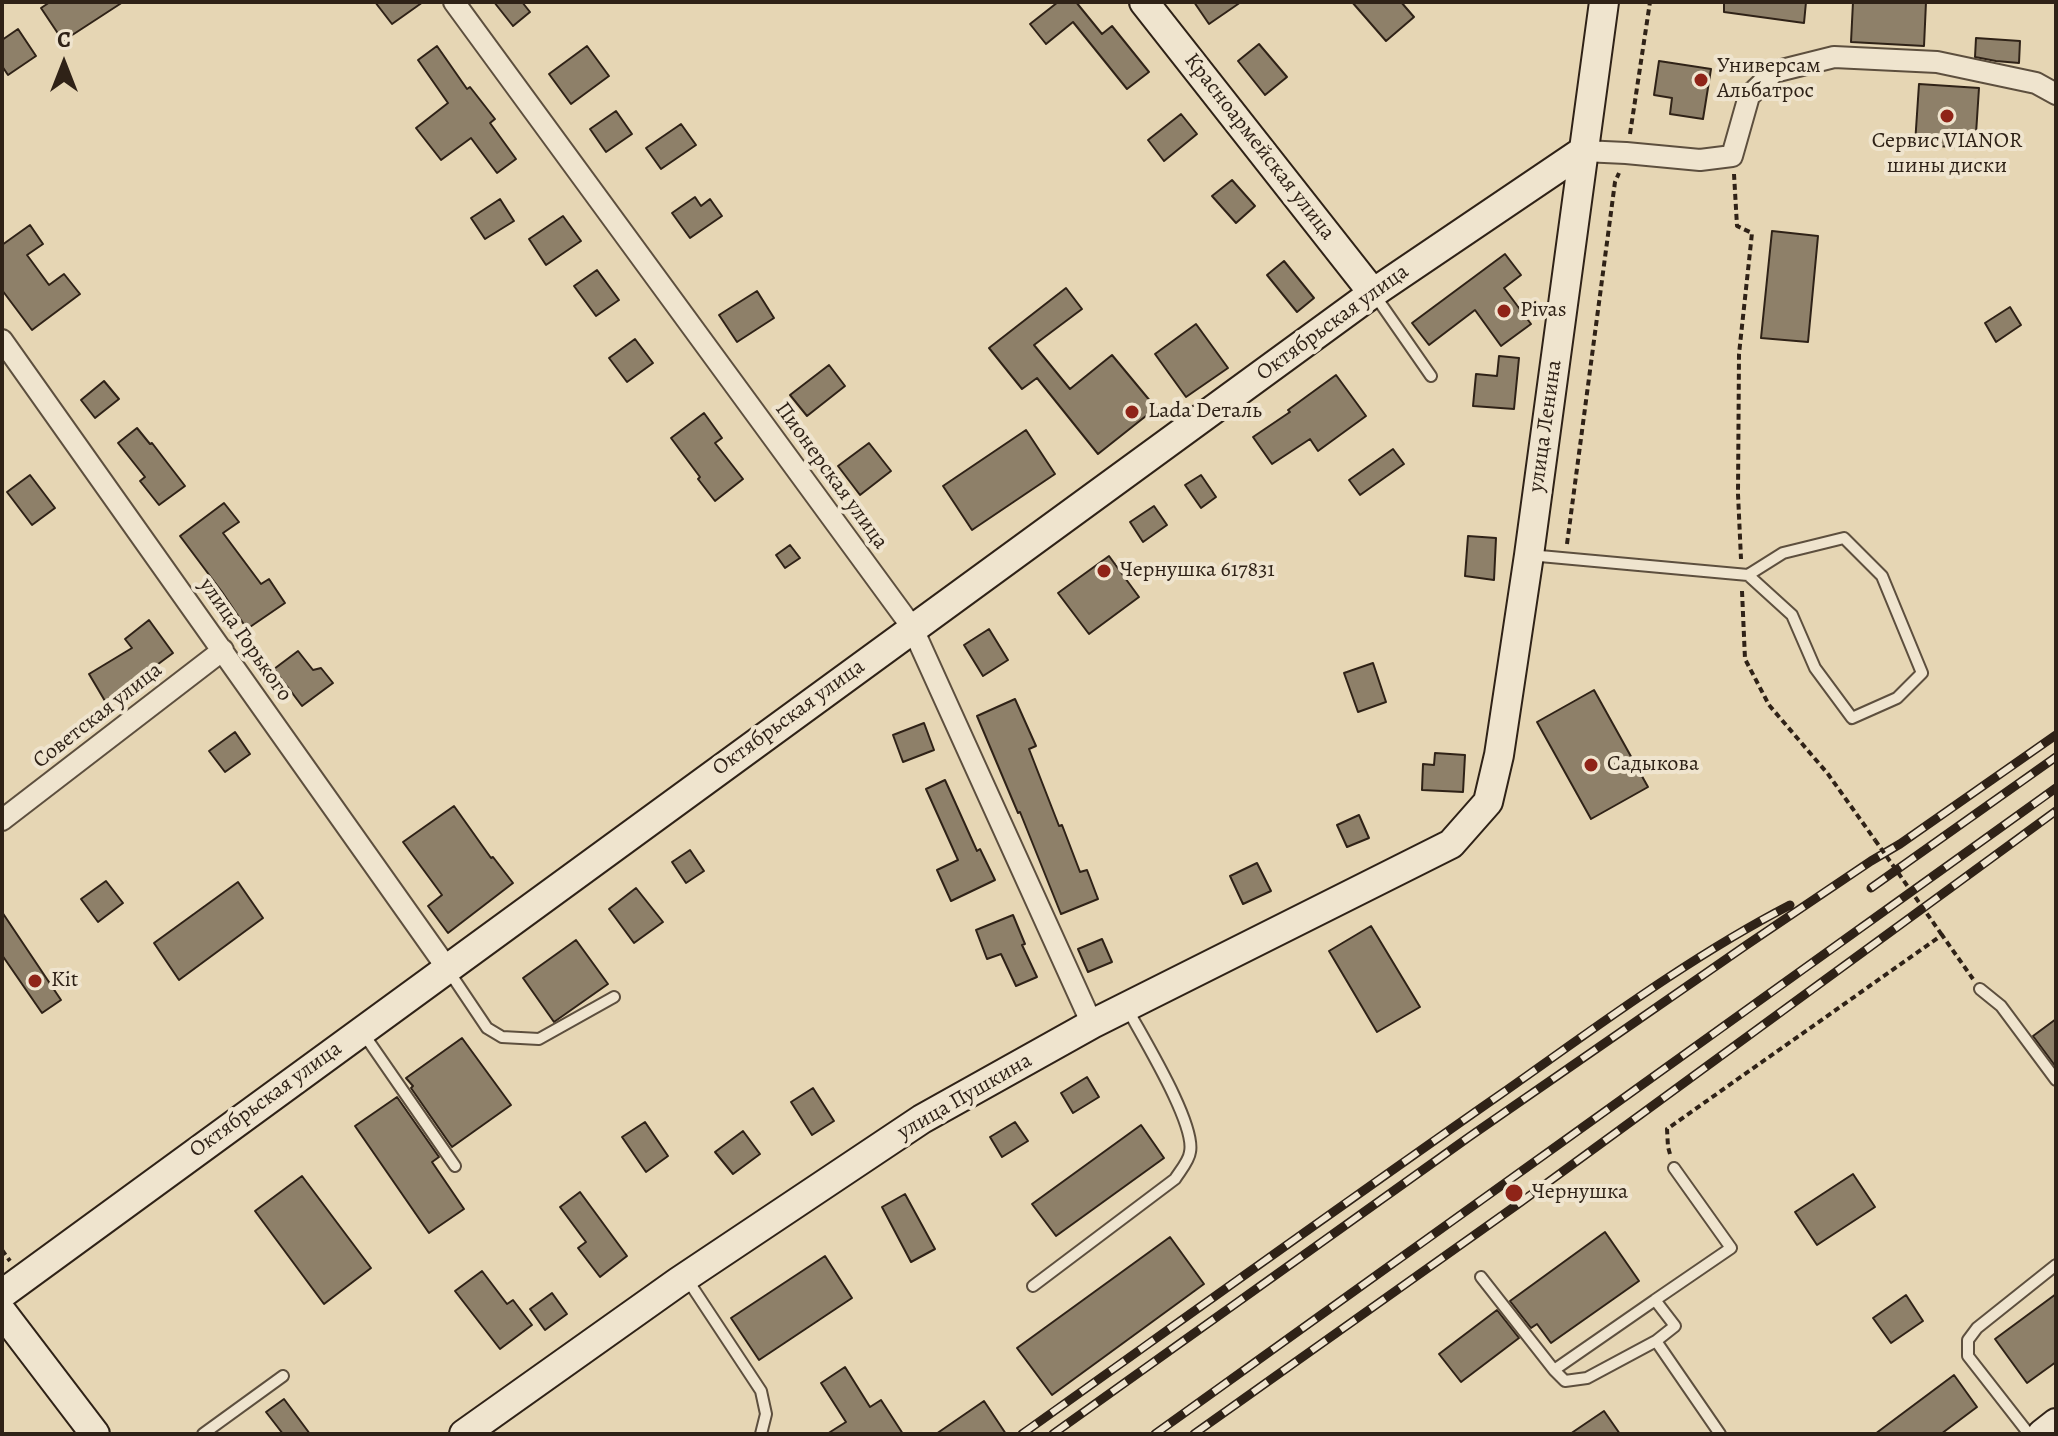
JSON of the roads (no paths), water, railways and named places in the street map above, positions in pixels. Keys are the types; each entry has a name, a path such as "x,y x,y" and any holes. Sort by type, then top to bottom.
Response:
{"street":[{"name":"Пионерская улица","path":"454,2 912,627 1092,1024"},
{"name":"Красноармейская улица","path":"1144,2 1373,293"},
{"name":"улица Ленина","path":"1488,802 1499,755 1529,555 1604,2"},
{"path":"1583,151 1700,160 1732,156 1749,96 1774,72 1834,57 1937,62 2036,83 2056,94"},
{"name":"Октябрьская улица","path":"2,1294 1373,293 1583,151"},
{"name":"улица Горького","path":"2,340 447,968"},
{"name":"Советская улица","path":"2,820 223,650"},
{"name":"улица Пушкина","path":"464,1434 686,1277 922,1119 1092,1024 1451,844 1488,802"},
{"path":"2,1312 95,1434"},
{"path":"2042,1434 2056,1423"}],"lane":[{"path":"1373,293 1431,376"},
{"path":"1529,555 1745,574 1783,553 1844,538 1882,576 1922,673 1897,698 1852,718 1815,668 1792,615 1745,574"},
{"path":"447,968 487,1028 502,1037 539,1039 614,997"},
{"path":"1980,989 2001,1006 2056,1080"},
{"path":"1033,1286 1175,1179 1190,1154 1191,1137 1182,1112 1126,1007"},
{"path":"361,1031 455,1166"},
{"path":"1554,1370 1731,1248 1674,1168"},
{"path":"2029,1434 1968,1356 1968,1340 1977,1328 2056,1265"},
{"path":"686,1277 761,1391 766,1414 761,1434"},
{"path":"1481,1277 1565,1381 1587,1378 1656,1341 1675,1326 1655,1300"},
{"path":"1656,1341 1720,1434"},
{"path":"203,1434 283,1376"}],"railway":[{"path":"1053,1434 1469,1137 2056,735"},
{"path":"1871,888 2056,757"},
{"path":"1155,1434 2056,788"},
{"path":"1194,1434 1521,1202 2056,811"},
{"path":"1022,1434 1607,1019 1715,948 1790,905"}],"place":[{"name":"Универсам Альбатрос","path":"1701,80"},
{"name":"Сервис VIANOR шины диски","path":"1947,116"},
{"name":"Pivas","path":"1504,311"},
{"name":"Lada Dеталь","path":"1132,412"},
{"name":"Чернушка 617831","path":"1104,571"},
{"name":"Садыкова","path":"1591,765"},
{"name":"Kit","path":"35,981"},
{"name":"Чернушка","path":"1514,1193"}]}
